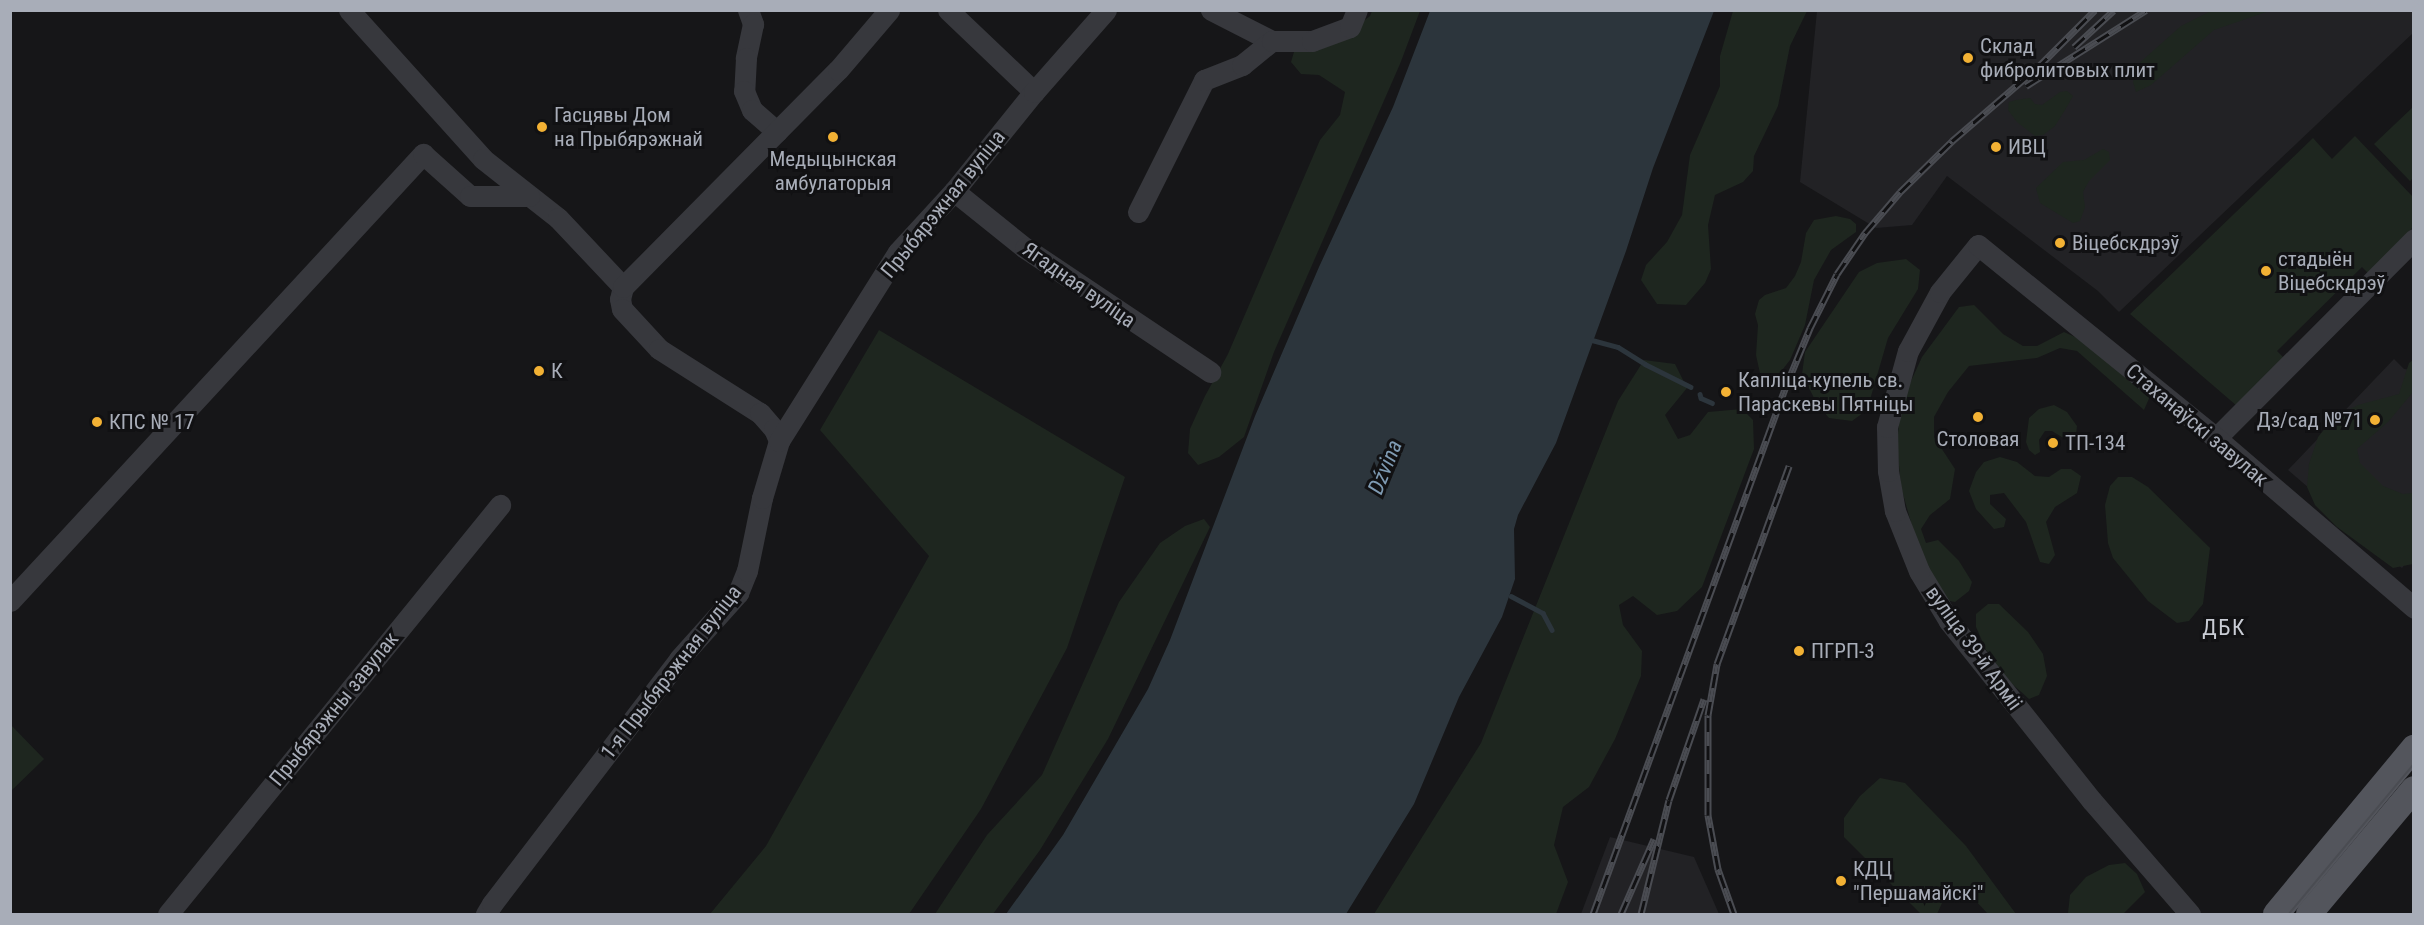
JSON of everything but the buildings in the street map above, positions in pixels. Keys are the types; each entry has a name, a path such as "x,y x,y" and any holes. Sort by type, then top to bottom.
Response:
{"main road":[{"path":"2277,915 2414,748"},
{"path":"2309,915 2414,789"}],"street":[{"path":"349,10 483,159 558,218 623,287"},
{"path":"748,10 753,24 746,58 744,91 752,110 777,132"},
{"path":"779,441 774,429 760,413 659,350 622,309 620,298 623,287 838,69 889,10"},
{"path":"948,10 1034,92"},
{"name":"Прыбярэжная вуліца","path":"779,441 898,252 954,191 1034,92 1106,10"},
{"path":"1211,10 1272,41 1312,40 1350,27 1358,10"},
{"path":"1138,212 1204,80 1242,65 1272,41"},
{"path":"10,601 423,154 470,196 529,196"},
{"name":"Ягадная вуліца","path":"954,191 1024,248 1210,372"},
{"path":"2216,438 2414,239"},
{"name":"Стаханаўскі завулак","path":"1978,245 2216,438 2314,525 2414,608"},
{"name":"вуліца 39-й Арміі","path":"1978,245 1940,292 1908,351 1887,427 1888,471 1895,511 1920,572 1949,621 2092,801 2190,915"},
{"name":"1-я Прыбярэжная вуліца","path":"486,915 679,658 738,593 747,571 762,498 779,441"},
{"name":"Прыбярэжны завулак","path":"168,915 500,505"}],"shaded area":[{"path":"2213,10 2269,11 2214,30 2151,85 2136,92 2133,82 2136,66 2181,26"},
{"path":"1372,11 1420,11 1400,64 1274,352 1244,437 1219,457 1198,465 1188,453 1190,429 1228,354 1320,140 1340,115 1345,92 1319,75 1301,74 1291,62 1294,52 1344,36 1370,16"},
{"path":"1733,11 1807,11 1790,46 1778,106 1754,156 1753,171 1743,182 1715,195 1708,225 1711,269 1705,283 1686,305 1657,304 1641,280 1646,265 1667,242 1682,215 1690,155 1720,86 1720,56"},
{"path":"1817,11 2413,11 2413,33 2119,312 2098,291 1947,176 1912,225 1876,228 1800,182"},
{"path":"2067,91 2073,96 2055,126 2043,135 2035,136 2017,122 2008,110 2009,102 2030,98 2035,104 2042,105 2060,92"},
{"path":"2413,107 2413,178 2410,181 2374,144"},
{"name":"стадыён Віцебскдрэў","path":"2355,136 2413,197 2413,227 2370,275 2362,267 2277,351 2284,358 2237,406 2130,314 2313,138 2332,159"},
{"path":"2103,149 2109,152 2110,160 2089,181 2083,192 2085,207 2080,221 2073,223 2040,203 2036,188 2063,162 2084,160"},
{"path":"1836,216 1850,219 1856,224 1856,232 1831,250 1814,280 1805,325 1790,360 1776,378 1768,381 1761,378 1756,355 1758,325 1755,314 1759,300 1765,295 1786,288 1795,276 1801,262 1806,233 1814,220"},
{"path":"1906,259 1920,270 1918,289 1888,338 1867,410 1852,421 1829,418 1817,404 1802,374 1805,352 1859,272 1877,263"},
{"path":"1974,305 2003,334 2023,346 2037,346 2064,332 2084,341 2151,394 2144,410 2077,351 2060,348 2037,358 1969,366 1948,392 1934,417 1934,437 1955,469 1950,499 1930,515 1921,529 1926,543 1938,540 1959,561 1972,582 1969,591 1955,602 1945,600 1923,565 1901,487 1897,443 1901,403 1922,357 1959,307"},
{"path":"879,330 1125,477 1067,648 981,809 909,914 710,914 766,846 929,556 820,430"},
{"name":"Дз/сад №71","path":"2394,359 2404,369 2413,370 2413,554 2402,568 2288,470"},
{"path":"1644,360 1675,364 1687,388 1665,415 1678,439 1690,435 1708,412 1742,409 1753,420 1754,449 1702,587 1677,611 1657,615 1633,596 1619,605 1623,625 1642,651 1641,676 1615,739 1589,787 1563,807 1554,845 1568,882 1556,914 1374,914 1481,743 1618,401"},
{"name":"Дз/сад №71","path":"2413,360 2413,392 2388,422 2357,449 2360,463 2383,486 2403,494 2413,493 2413,564 2393,568 2337,527 2315,505 2307,487 2309,464 2318,437 2334,417 2358,405 2399,394 2409,363"},
{"path":"2054,405 2067,412 2077,426 2076,435 2065,439 2052,431 2045,431 2039,440 2040,452 2035,455 2029,450 2026,442 2029,418 2039,409"},
{"path":"2000,457 2017,462 2035,476 2049,477 2061,469 2071,469 2081,476 2077,493 2055,507 2046,522 2055,555 2049,564 2040,562 2026,522 2004,493 1990,495 1990,504 2006,519 2004,527 1994,529 1976,509 1969,491 1976,472 1984,462"},
{"path":"2118,477 2132,477 2148,487 2210,548 2203,604 2189,621 2177,623 2148,601 2113,558 2108,543 2105,505 2110,486"},
{"path":"1204,519 1210,527 1108,739 1040,850 993,914 935,914 987,835 1042,775 1119,602 1160,543 1185,526"},
{"path":"1988,604 1999,604 2028,632 2043,654 2047,676 2039,695 2029,699 2010,682 1986,650 1976,627 1976,614"},
{"path":"11,725 44,759 11,791"},
{"path":"1880,778 1905,783 1966,846 2016,914 1988,914 1972,897 1956,895 1942,903 1937,914 1921,914 1844,837 1844,818 1860,796"},
{"path":"1610,837 1694,857 1719,914 1581,914"},
{"path":"2125,863 2137,874 2145,892 2123,914 2068,913 2070,895 2086,877 2109,865"}],"water":[{"name":"Dźvina","path":"1430,11 1714,11 1653,168 1626,251 1556,443 1518,515 1514,529 1515,579 1502,617 1459,697 1414,804 1346,914 1006,914 1063,835 1148,689 1170,640 1255,416 1319,267 1393,107"}],"waterway":[{"path":"1592,340 1618,347 1645,364 1691,387"},
{"path":"1700,394 1701,398 1712,403"},
{"path":"1511,596 1543,613 1552,630"}],"tram line":[{"path":"2289,914 2414,764"}],"railway":[{"path":"1593,914 1786,386 1810,328 1837,274 1865,233 1900,192 1952,141 2037,68 2095,10"},
{"path":"2074,47 2114,10"},
{"path":"2026,86 2146,10"},
{"path":"1734,914 1718,869 1708,815 1708,715 1717,664 1789,466"},
{"path":"1641,914 1669,800 1704,699"},
{"path":"1621,914 1654,839"}],"place":[{"name":"Склад фибролитовых плит","path":"1968,58"},
{"name":"Гасцявы Дом на Прыбярэжнай","path":"542,127"},
{"name":"Медыцынская амбулаторыя","path":"833,137"},
{"name":"ИВЦ","path":"1996,147"},
{"name":"Віцебскдрэў","path":"2060,243"},
{"name":"стадыён Віцебскдрэў","path":"2266,271"},
{"name":"К","path":"539,371"},
{"name":"Капліца-купель св. Параскевы Пятніцы","path":"1726,392"},
{"name":"Столовая","path":"1978,417"},
{"name":"Дз/сад №71","path":"2375,420"},
{"name":"КПС № 17","path":"97,422"},
{"name":"ТП-134","path":"2053,443"},
{"name":"ПГРП-3","path":"1799,651"},
{"name":"КДЦ \"Першамайскі\"","path":"1841,881"}],"district":[{"name":"ДБК","path":"2224,628"}]}
